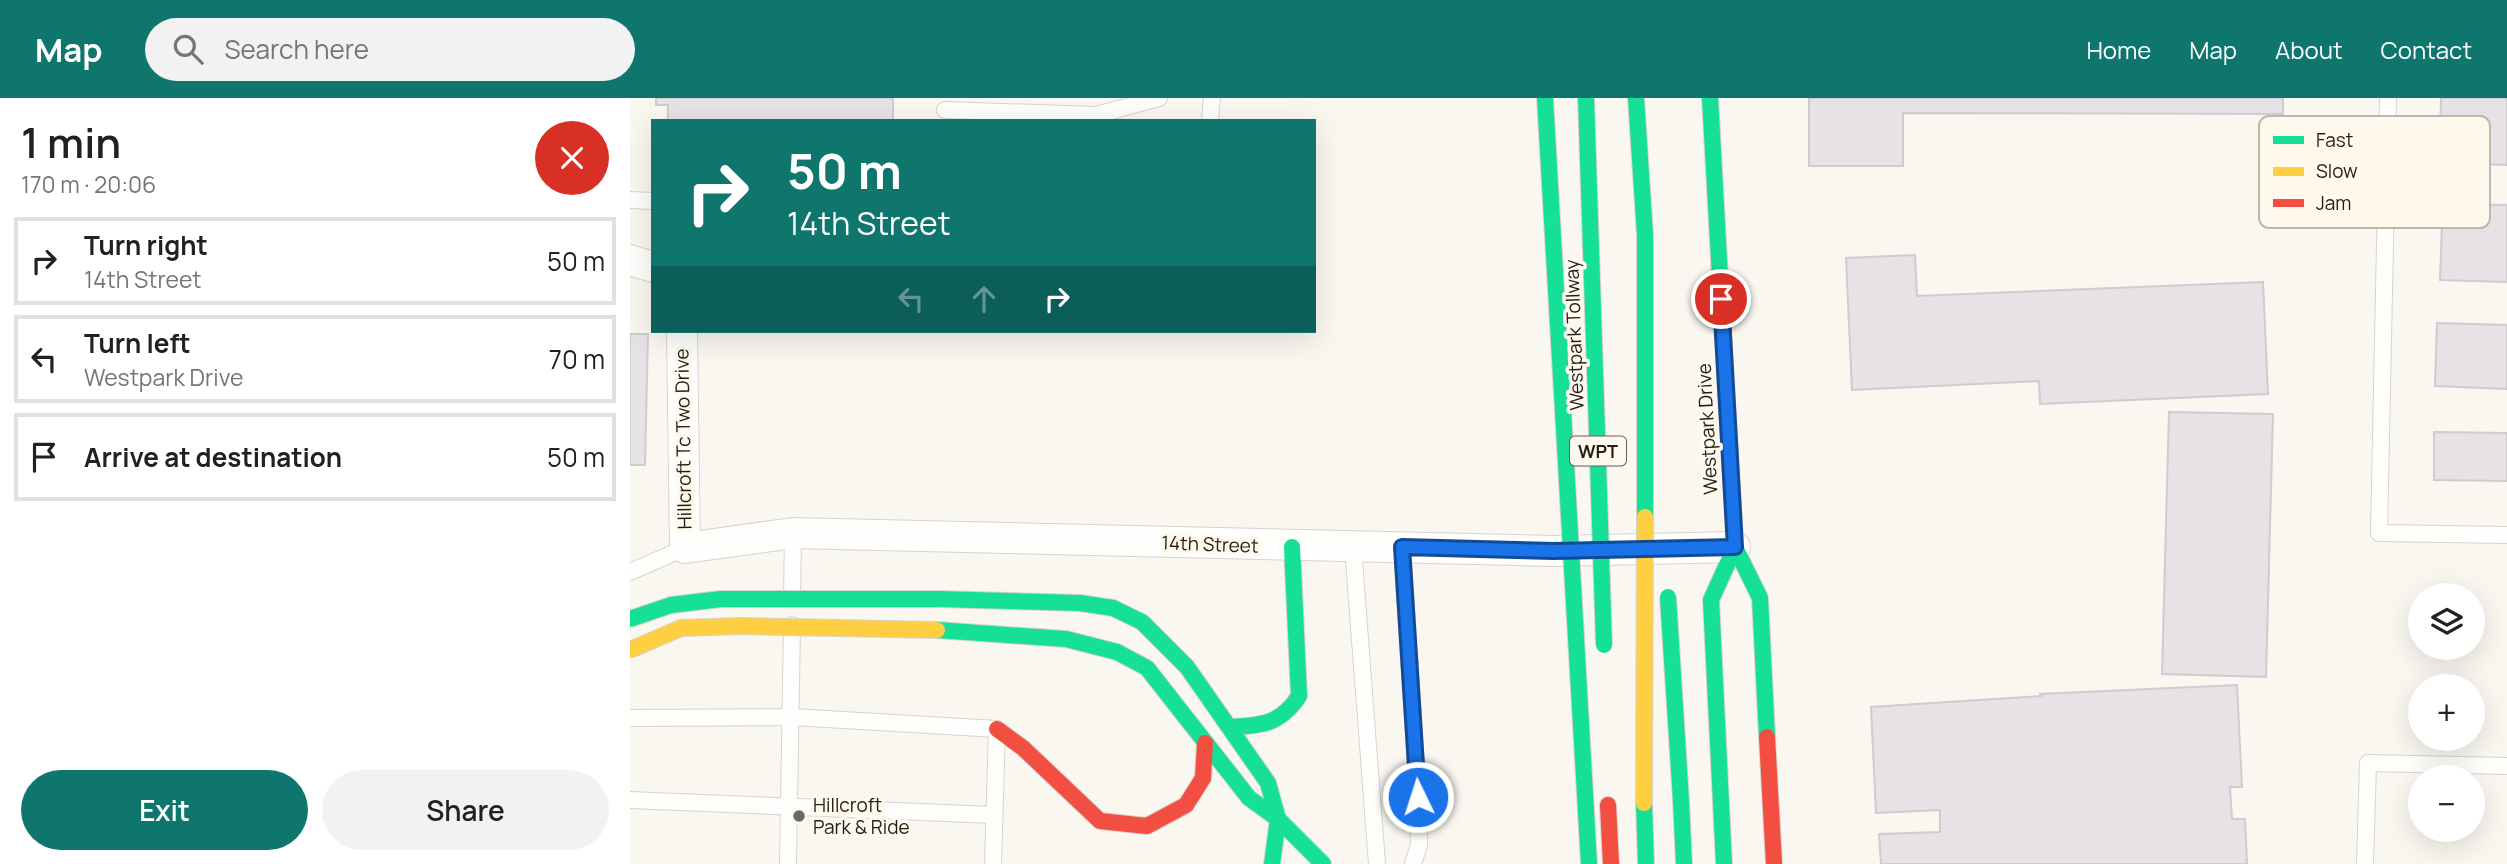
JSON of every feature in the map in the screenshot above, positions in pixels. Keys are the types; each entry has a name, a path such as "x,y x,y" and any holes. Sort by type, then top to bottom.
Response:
{"main road":[{"path":"1545,98 1589,864"},
{"name":"Westpark Tollway","path":"1586,98 1604,665"},
{"name":"WPT","path":"1636,98 1645,235 1646,864"},
{"name":"Westpark Drive","path":"1710,98 1735,547 1760,598 1774,864"},
{"path":"1645,235 1662,497"},
{"path":"1664,538 1684,864"},
{"path":"1230,727 1263,726 1288,715 1300,696 1292,547"},
{"name":"Westpark Drive","path":"1724,864 1711,600 1735,547"},
{"path":"630,620 671,605 721,599 939,599 1080,603 1113,608 1142,622 1188,667 1268,783 1278,819 1272,864"},
{"path":"630,650 681,628 741,625 937,630 1066,639 1117,652 1147,668 1249,798 1278,819 1323,864"},
{"path":"997,729 1023,748 1100,821 1147,826 1186,805 1203,778 1205,743"},
{"path":"1608,798 1611,864"}],"street":[{"path":"630,260 651,266"},
{"name":"Hillcroft Tc Two Drive","path":"682,333 685,548"},
{"name":"14th Street","path":"685,548 793,533 1292,547 1554,551 1735,547"}],"lane":[{"path":"945,110 1096,115 1159,98"},
{"path":"1210,119 1212,98"},
{"path":"2388,98 2388,116"},
{"path":"630,200 651,201"},
{"path":"2385,228 2379,533 2507,535"},
{"path":"788,864 793,533"},
{"path":"1353,547 1377,864"},
{"path":"1402,547 1418,797 1419,845 1413,864"},
{"path":"630,572 685,548"},
{"path":"630,718 792,717 997,729 993,864"},
{"path":"2365,864 2368,763 2507,766"},
{"path":"630,800 994,815"}],"building":[{"path":"656,98 893,98 893,119 668,119 668,105 656,105"},
{"path":"1809,98 2283,98 2283,114 1903,113 1903,166 1809,166"},
{"path":"2441,98 2507,98 2507,165 2490,164 2490,116 2440,116"},
{"path":"2490,205 2507,205 2507,282 2440,280 2442,228 2490,228"},
{"path":"1915,255 1917,296 2263,282 2268,394 2040,404 2039,381 1852,390 1846,258"},
{"path":"2437,323 2507,325 2507,389 2435,386"},
{"path":"630,334 648,334 645,465 630,465"},
{"path":"2169,412 2273,414 2266,677 2162,674"},
{"path":"2434,432 2507,433 2507,481 2434,480"},
{"path":"2237,685 2242,787 2230,787 2232,819 2245,819 2247,864 1881,864 1879,834 1940,832 1940,810 1876,813 1871,707 2041,696 2040,694"}],"traffic: fast":[{"path":"1545,98 1589,864"},
{"path":"1586,98 1604,645"},
{"path":"1636,98 1645,235"},
{"path":"1710,98 1735,547 1760,598 1767,737"},
{"path":"1645,235 1645,517"},
{"path":"1230,727 1269,722 1285,713 1299,696 1292,547"},
{"path":"1724,864 1711,600 1735,547"},
{"path":"1668,597 1681,801"},
{"path":"630,619 671,605 721,599 939,599"},
{"path":"939,599 1080,603 1113,608 1142,622 1187,667 1268,783 1278,819 1272,864"},
{"path":"937,630 1066,639 1117,652 1147,668 1249,798 1278,819 1323,864"},
{"path":"1681,801 1684,864"},
{"path":"1644,803 1646,864"}],"traffic: jam":[{"path":"997,729 1023,748 1100,821 1147,826 1186,805 1203,778 1205,743"},
{"path":"1767,737 1774,864"},
{"path":"1608,805 1611,864"}],"traffic: slow":[{"path":"1644,803 1645,517"},
{"path":"630,650 681,628 741,626 937,630"}],"place":[{"name":"Hillcroft Park & Ride","path":"799,816"}],"route":[{"path":"1418,797 1402,547 1554,551 1735,547 1721,299"}]}
